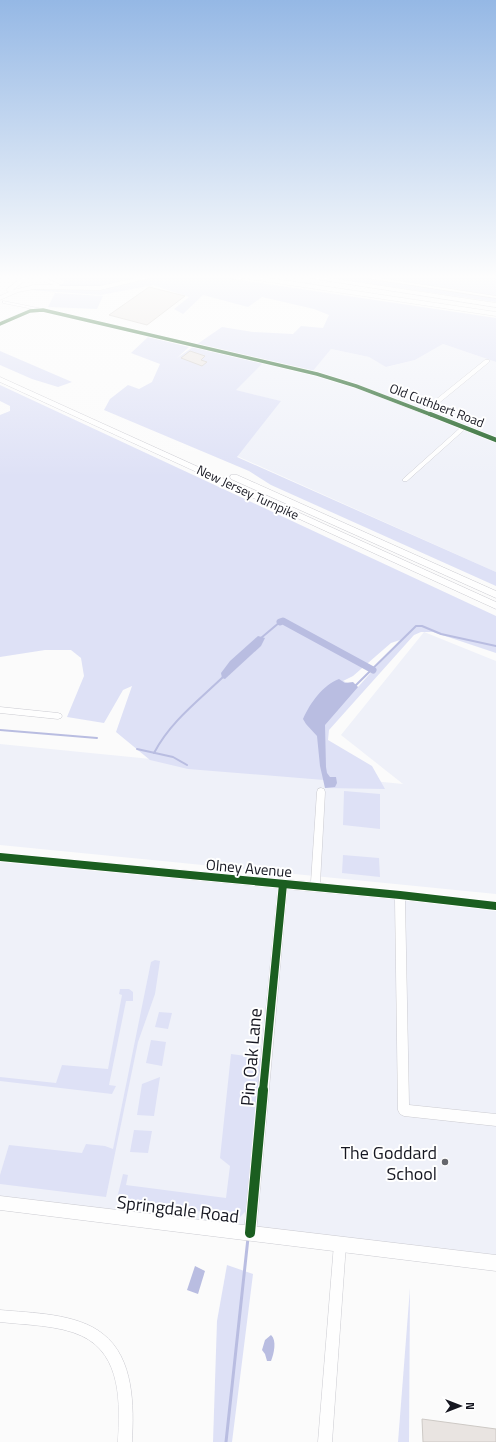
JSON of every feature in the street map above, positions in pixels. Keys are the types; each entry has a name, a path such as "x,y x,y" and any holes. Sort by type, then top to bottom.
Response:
{"highway":[{"name":"New Jersey Turnpike","path":"0,371 496,595"},
{"name":"New Jersey Turnpike","path":"0,379 496,606"}],"main road":[{"name":"Springdale Road","path":"0,1203 496,1263"}],"street":[{"name":"Old Cuthbert Road","path":"181,342 317,374 424,412 496,440"},
{"path":"424,412 487,361"},
{"path":"405,480 464,427"},
{"path":"0,710 58,716"},
{"path":"315,887 321,792"},
{"name":"Olney Avenue","path":"0,857 400,895 496,906"},
{"name":"Pin Oak Lane","path":"250,1233 282,884"},
{"path":"400,895 404,1110 496,1120"},
{"path":"325,1442 340,1244"},
{"path":"0,1316 64,1324 85,1330 99,1338 110,1351 118,1366 125,1388 127,1417 125,1442"}],"shaded area":[{"path":"142,342 170,342 189,347 177,358 200,342 496,342 496,362 443,344 415,360 386,367 369,357 331,349 312,372 265,361 236,390 281,401 237,457 496,572 496,586 271,485 249,471 104,410 110,399 128,385 139,389 152,382 160,364 131,353"},
{"path":"443,344 496,362 496,572 237,456 280,401 235,390 265,361 331,349 369,357 387,367 415,360"},
{"path":"0,351 72,382 58,387 32,379 0,365"},
{"path":"0,385 496,616 496,653 433,632 421,632 414,635 329,730 328,740 372,766 385,789 325,788 324,780 188,769 150,760 116,732 132,686 123,690 104,723 67,717 84,676 81,658 71,650 45,650 0,657 0,415 10,411 10,406 0,401","holes":["400,640 358,687 343,681 353,676 391,643"]},
{"path":"424,632 496,661 496,894 0,845 0,744 403,784 341,735"},
{"path":"344,791 380,794 380,829 343,825"},
{"path":"343,855 379,858 380,877 342,873"},
{"path":"0,857 496,907 496,1263 0,1203"},
{"path":"155,960 160,961 155,994 138,1042 106,1197 0,1184 0,1175 9,1145 82,1153 86,1144 105,1146 113,1149 151,962"},
{"path":"120,989 129,989 133,992 133,1001 126,1001 109,1085 116,1086 112,1094 0,1081 0,1077 56,1083 62,1065 108,1069 122,995 119,994"},
{"path":"159,1012 172,1013 168,1029 155,1027"},
{"path":"151,1040 166,1042 162,1066 146,1063"},
{"path":"231,1054 261,1058 246,1211 239,1218 117,1198 123,1174 128,1175 126,1185 226,1198 230,1166 220,1158"},
{"path":"160,1077 154,1116 137,1115 142,1084"},
{"path":"134,1130 152,1131 148,1153 130,1152"},
{"path":"227,1265 253,1274 232,1442 213,1442 217,1321"},
{"path":"410,1288 409,1442 398,1442"}],"water":[{"path":"258,636 265,638 261,646 225,679 222,678 221,673 230,661"},
{"path":"339,679 345,683 353,682 358,687 325,725 327,773 330,777 336,777 337,783 335,787 325,788 320,766 317,736 303,719 309,707 322,690"},
{"path":"195,1266 205,1271 198,1294 187,1290"},
{"path":"271,1335 274,1340 274,1351 271,1361 267,1361 262,1350 265,1340"}],"building":[{"path":"190,351 205,356 201,360 207,362 202,366 181,358"},
{"path":"422,1419 496,1429 496,1442 423,1442"}],"waterway":[{"path":"280,622 283,621 373,670"},
{"path":"261,638 280,622"},
{"path":"354,687 416,626 422,626 441,634 496,646"},
{"path":"154,753 168,731 176,722 194,703 223,677"},
{"path":"0,730 97,738"},
{"path":"137,749 154,753"},
{"path":"154,753 173,757 187,765"},
{"path":"226,1442 248,1238"}],"cycle path":[{"path":"181,342 317,374 356,386 496,440"},
{"path":"0,857 400,895 496,906"},
{"path":"250,1233 283,884"}],"place":[{"name":"The Goddard School","path":"445,1162"}]}
